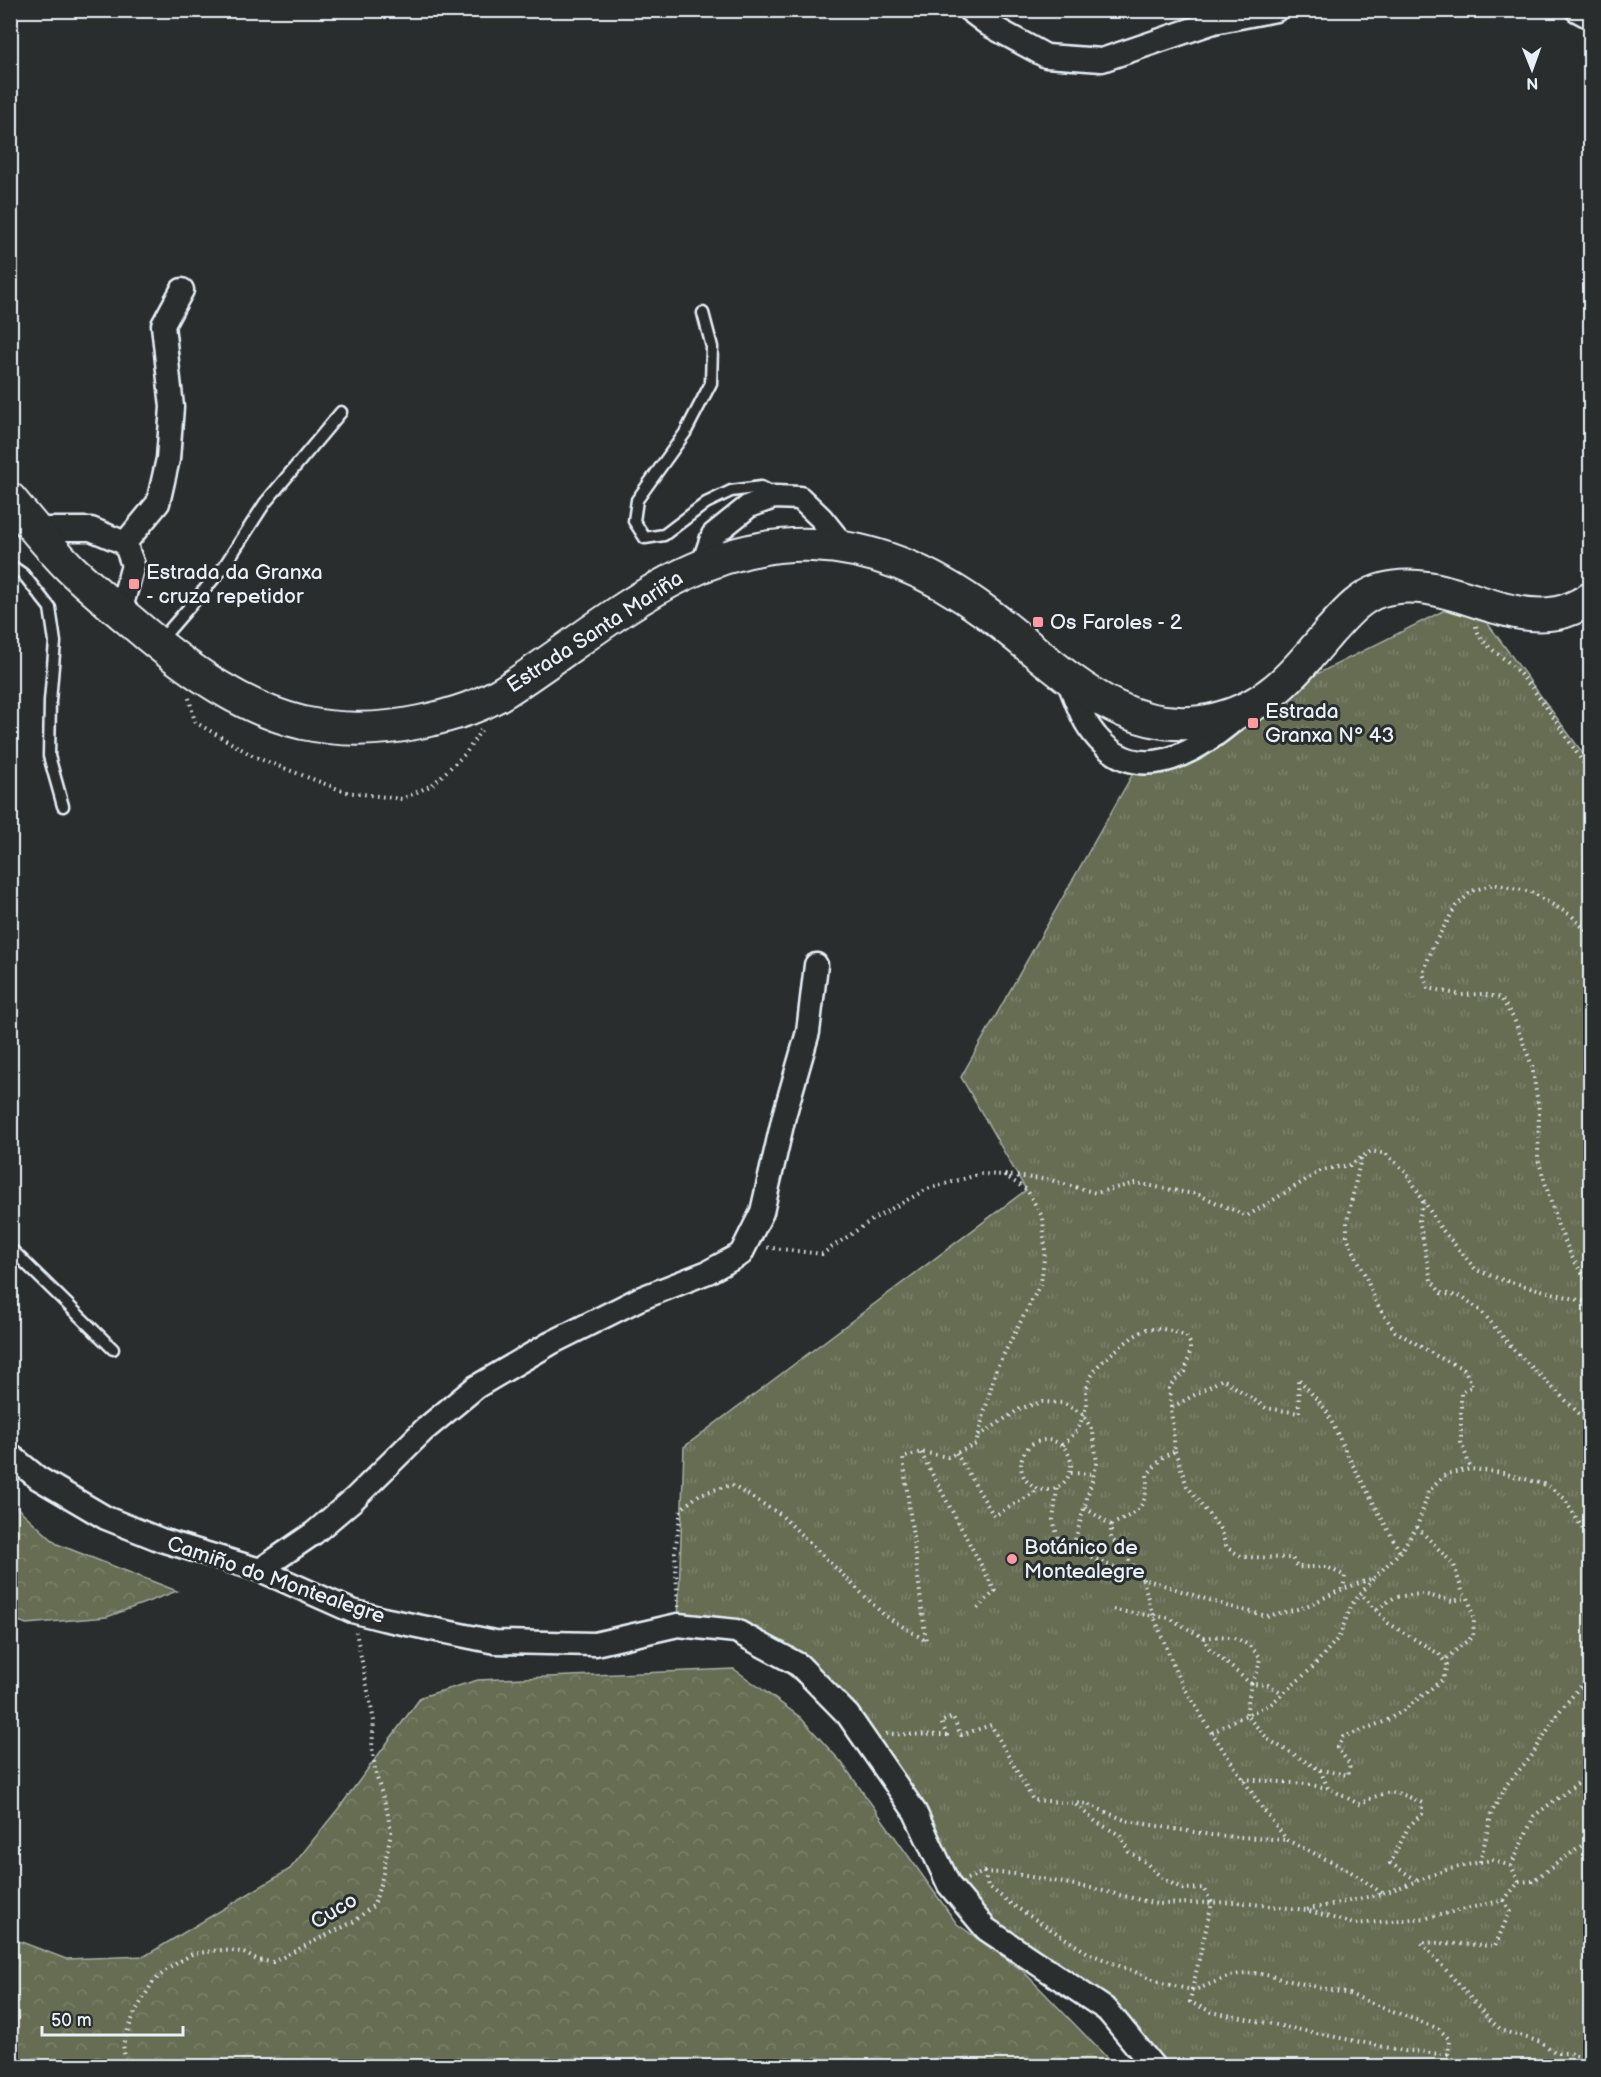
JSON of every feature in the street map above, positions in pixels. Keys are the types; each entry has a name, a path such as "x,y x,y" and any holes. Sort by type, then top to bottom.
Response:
{"main road":[{"name":"Estrada Santa Mariña","path":"10,499 70,568 181,662 228,692 282,717 326,727 361,729 412,724 458,713 501,694 659,587 703,564 735,554 782,545 823,545 882,557 907,566 945,585 985,612 1066,676 1118,709 1160,722 1205,722 1232,715 1263,699 1290,678 1348,611 1377,592 1421,587 1447,591 1520,612 1542,614 1556,614 1569,610 1590,599"}],"street":[{"path":"969,10 989,25 1046,56 1102,60 1214,22 1276,10"},
{"path":"1577,10 1590,17"},
{"path":"125,543 158,503 168,459 172,407 163,325 182,290"},
{"path":"703,564 713,535 748,506 774,497 800,498 821,518 846,549"},
{"path":"35,529 91,529 125,543 133,565 120,612"},
{"path":"1066,676 1088,727 1109,750 1139,763 1167,762 1216,736 1249,707"},
{"path":"260,1570 314,1533 354,1499 424,1430 476,1387 590,1323 639,1299 708,1272 741,1254 762,1212 784,1116 808,1032 816,965"},
{"name":"Camiño do Montealegre","path":"10,1455 38,1478 106,1518 161,1540 260,1570 352,1611 495,1642 595,1644 678,1626 736,1631 799,1665 848,1715 915,1812 949,1885 987,1929 1107,2010 1154,2067"}],"lane":[{"path":"703,313 712,347 711,383 685,433 637,500 634,521 645,538 664,535 706,503 731,491 761,487 782,498"},
{"path":"157,643 223,567 265,503 341,412"},
{"path":"10,565 23,574 50,608 55,642 50,701 49,756 63,806"},
{"path":"10,1248 113,1349"}],"path":[{"path":"1469,598 1479,637 1510,664 1543,704 1590,772"},
{"path":"1590,935 1572,916 1531,892 1494,884 1472,891 1456,906 1433,946 1423,973 1428,988 1461,995 1482,994 1500,998 1514,1019 1532,1066 1539,1110 1538,1159 1558,1226 1572,1257 1590,1286"},
{"path":"745,1245 822,1254 875,1218 927,1189 981,1174 1050,1180 1096,1193 1135,1183 1199,1195 1247,1216 1322,1170 1350,1165 1371,1151 1386,1154 1406,1171 1440,1227 1476,1270 1503,1280 1590,1303"},
{"path":"1361,1158 1347,1221 1347,1238 1377,1305 1395,1331 1440,1358 1464,1369 1473,1386 1461,1392 1461,1442 1471,1469"},
{"path":"678,1626 675,1552 681,1509 700,1494 731,1485 780,1514 884,1615 927,1641 903,1458 921,1452 948,1457 976,1444 996,1369 1041,1283 1045,1251 1043,1218 1027,1190 1004,1175"},
{"path":"1424,1201 1419,1220 1431,1280 1441,1293 1463,1297 1482,1312 1514,1350 1590,1424"},
{"path":"1063,1445 1078,1431 1087,1405 1086,1391 1090,1378 1099,1365 1147,1329 1163,1329 1186,1336 1190,1343 1188,1364 1185,1372 1169,1388 1175,1451 1187,1486 1220,1529 1227,1548 1243,1557 1292,1558 1297,1567 1327,1567 1345,1576 1343,1589"},
{"path":"1171,1408 1223,1379 1266,1408 1299,1413 1298,1378 1326,1410 1400,1552"},
{"path":"978,1437 1021,1408 1042,1402 1063,1403 1083,1414 1093,1432 1097,1463 1073,1547"},
{"path":"1045,1439 1063,1445 1071,1456 1071,1473 1067,1481 1057,1488 1044,1490 1028,1483 1021,1468 1024,1452 1030,1445 1045,1439"},
{"path":"1111,1525 1143,1506 1148,1491 1147,1475 1163,1457 1175,1451"},
{"path":"921,1452 995,1591 976,1610"},
{"path":"956,1453 994,1516 1034,1493 1036,1488"},
{"path":"1212,1733 1271,1704 1311,1669 1339,1636 1353,1604 1374,1578 1400,1552 1417,1527 1429,1491 1446,1474 1471,1469 1503,1473 1546,1485 1564,1498 1586,1534 1590,1558"},
{"path":"1071,1473 1095,1474"},
{"path":"1057,1488 1053,1520 1056,1532 1062,1552 1073,1547"},
{"path":"1085,1508 1101,1516 1111,1525 1111,1538 1142,1578 1178,1677 1212,1733 1287,1840"},
{"path":"1586,1534 1590,1519"},
{"path":"1417,1527 1454,1564 1463,1594 1468,1598 1474,1621 1473,1636 1443,1661"},
{"path":"1073,1547 1103,1563 1142,1578 1267,1617 1302,1608 1374,1578"},
{"path":"1246,1715 1269,1740 1320,1770 1348,1775 1350,1764 1337,1748 1343,1737 1386,1721 1404,1710 1443,1679 1447,1665 1439,1654 1388,1623 1361,1594"},
{"path":"1377,1609 1395,1597 1410,1594 1423,1594 1452,1601 1468,1598"},
{"path":"1113,1610 1168,1618 1204,1638 1209,1648 1251,1684 1268,1685 1283,1693"},
{"name":"Cuco","path":"126,2067 123,2044 135,2012 153,1982 169,1968 192,1953 220,1950 242,1952 257,1960 273,1962 353,1922 374,1905 391,1832 376,1775 372,1747 374,1721 352,1611"},
{"path":"1204,1638 1220,1635 1235,1638 1250,1645 1260,1657 1258,1671 1251,1684 1246,1715"},
{"path":"1480,1862 1492,1812 1507,1784 1531,1756 1558,1713 1590,1676"},
{"path":"861,1734 947,1735 941,1722 953,1717 961,1734 991,1725 1033,1800 1087,1804 1127,1821 1211,1835 1287,1840 1348,1870 1382,1894"},
{"path":"1320,1770 1328,1788"},
{"path":"1518,1882 1511,1866 1534,1815 1590,1774"},
{"path":"1243,1779 1328,1788 1359,1804 1388,1791 1404,1794 1422,1803 1422,1814 1410,1827 1390,1863 1418,1881"},
{"path":"1074,1803 1096,1822 1120,1835 1129,1852 1145,1862 1163,1880 1183,1889 1203,1888 1212,1903 1190,2002 1212,2012 1405,2051 1420,2050 1439,2055 1448,2054"},
{"path":"949,1885 984,1872 1015,1874 1090,1888 1156,1904 1234,1902 1306,1910 1354,1924 1427,1917 1504,1900 1518,1882 1532,1881 1590,1840"},
{"path":"1306,1910 1382,1894 1446,1870 1480,1862 1492,1860 1511,1866"},
{"path":"984,1872 988,1886 1011,1904 1088,1953 1162,1983 1192,1990 1246,1972 1266,1974 1349,1994 1439,2029 1449,2039 1448,2054 1460,2067"},
{"path":"1504,1900 1510,1911 1495,1946 1421,1942 1492,2022 1503,2031 1541,2042 1556,2053 1569,2053 1590,2060"}],"green space":[{"path":"1469,598 1590,763 1590,2066 1149,2066 949,1885 861,1734 736,1631 678,1625 684,1447 1026,1190 961,1077 1139,763"},
{"path":"11,1502 57,1544 177,1591 107,1617 26,1624 11,1618"},
{"path":"734,1669 800,1717 842,1763 957,1924 1023,1971 1115,2066 11,2066 11,1938 66,1959 145,1956 290,1869 342,1804 421,1697 478,1680"}],"place":[{"name":"Estrada da Granxa - cruza repetidor","path":"134,584"},
{"name":"Os Faroles - 2","path":"1038,622"},
{"name":"Estrada Granxa Nº 43","path":"1253,723"},
{"name":"Botánico de Montealegre","path":"1012,1559"}]}
